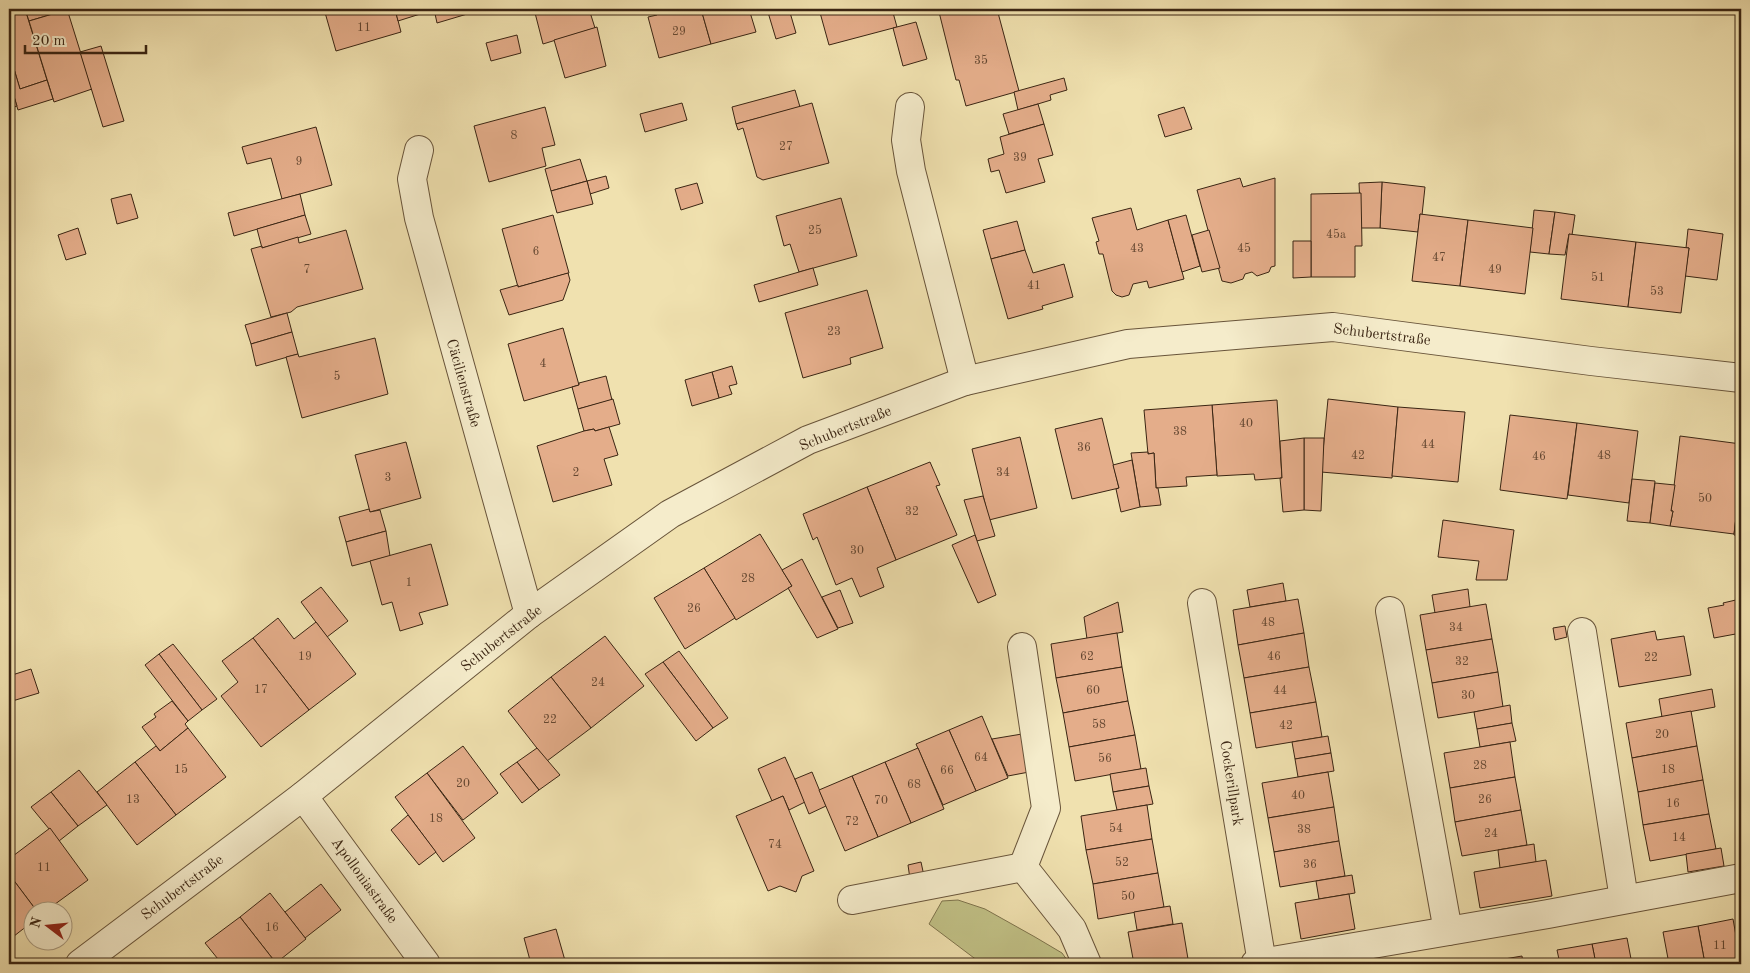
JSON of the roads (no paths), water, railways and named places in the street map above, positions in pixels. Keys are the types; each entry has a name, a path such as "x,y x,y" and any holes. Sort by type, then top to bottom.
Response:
{"street":[{"path":"910,107 906,140 911,171 965,382"},
{"name":"Cäcilienstraße","path":"419,150 412,179 419,218 529,614"},
{"name":"Schubertstraße","path":"80,964 303,796 529,614 670,514 808,440 965,382 1128,344 1333,327 1591,361 1741,378"},
{"name":"Cockerillpark","path":"1202,603 1259,964 1741,878"},
{"path":"1390,612 1448,931"},
{"path":"1582,632 1624,899"},
{"path":"1022,647 1046,808 1023,867"},
{"name":"Apolloniastraße","path":"303,796 426,964"},
{"path":"852,900 1023,867"},
{"path":"1023,867 1072,929 1088,964"}]}
